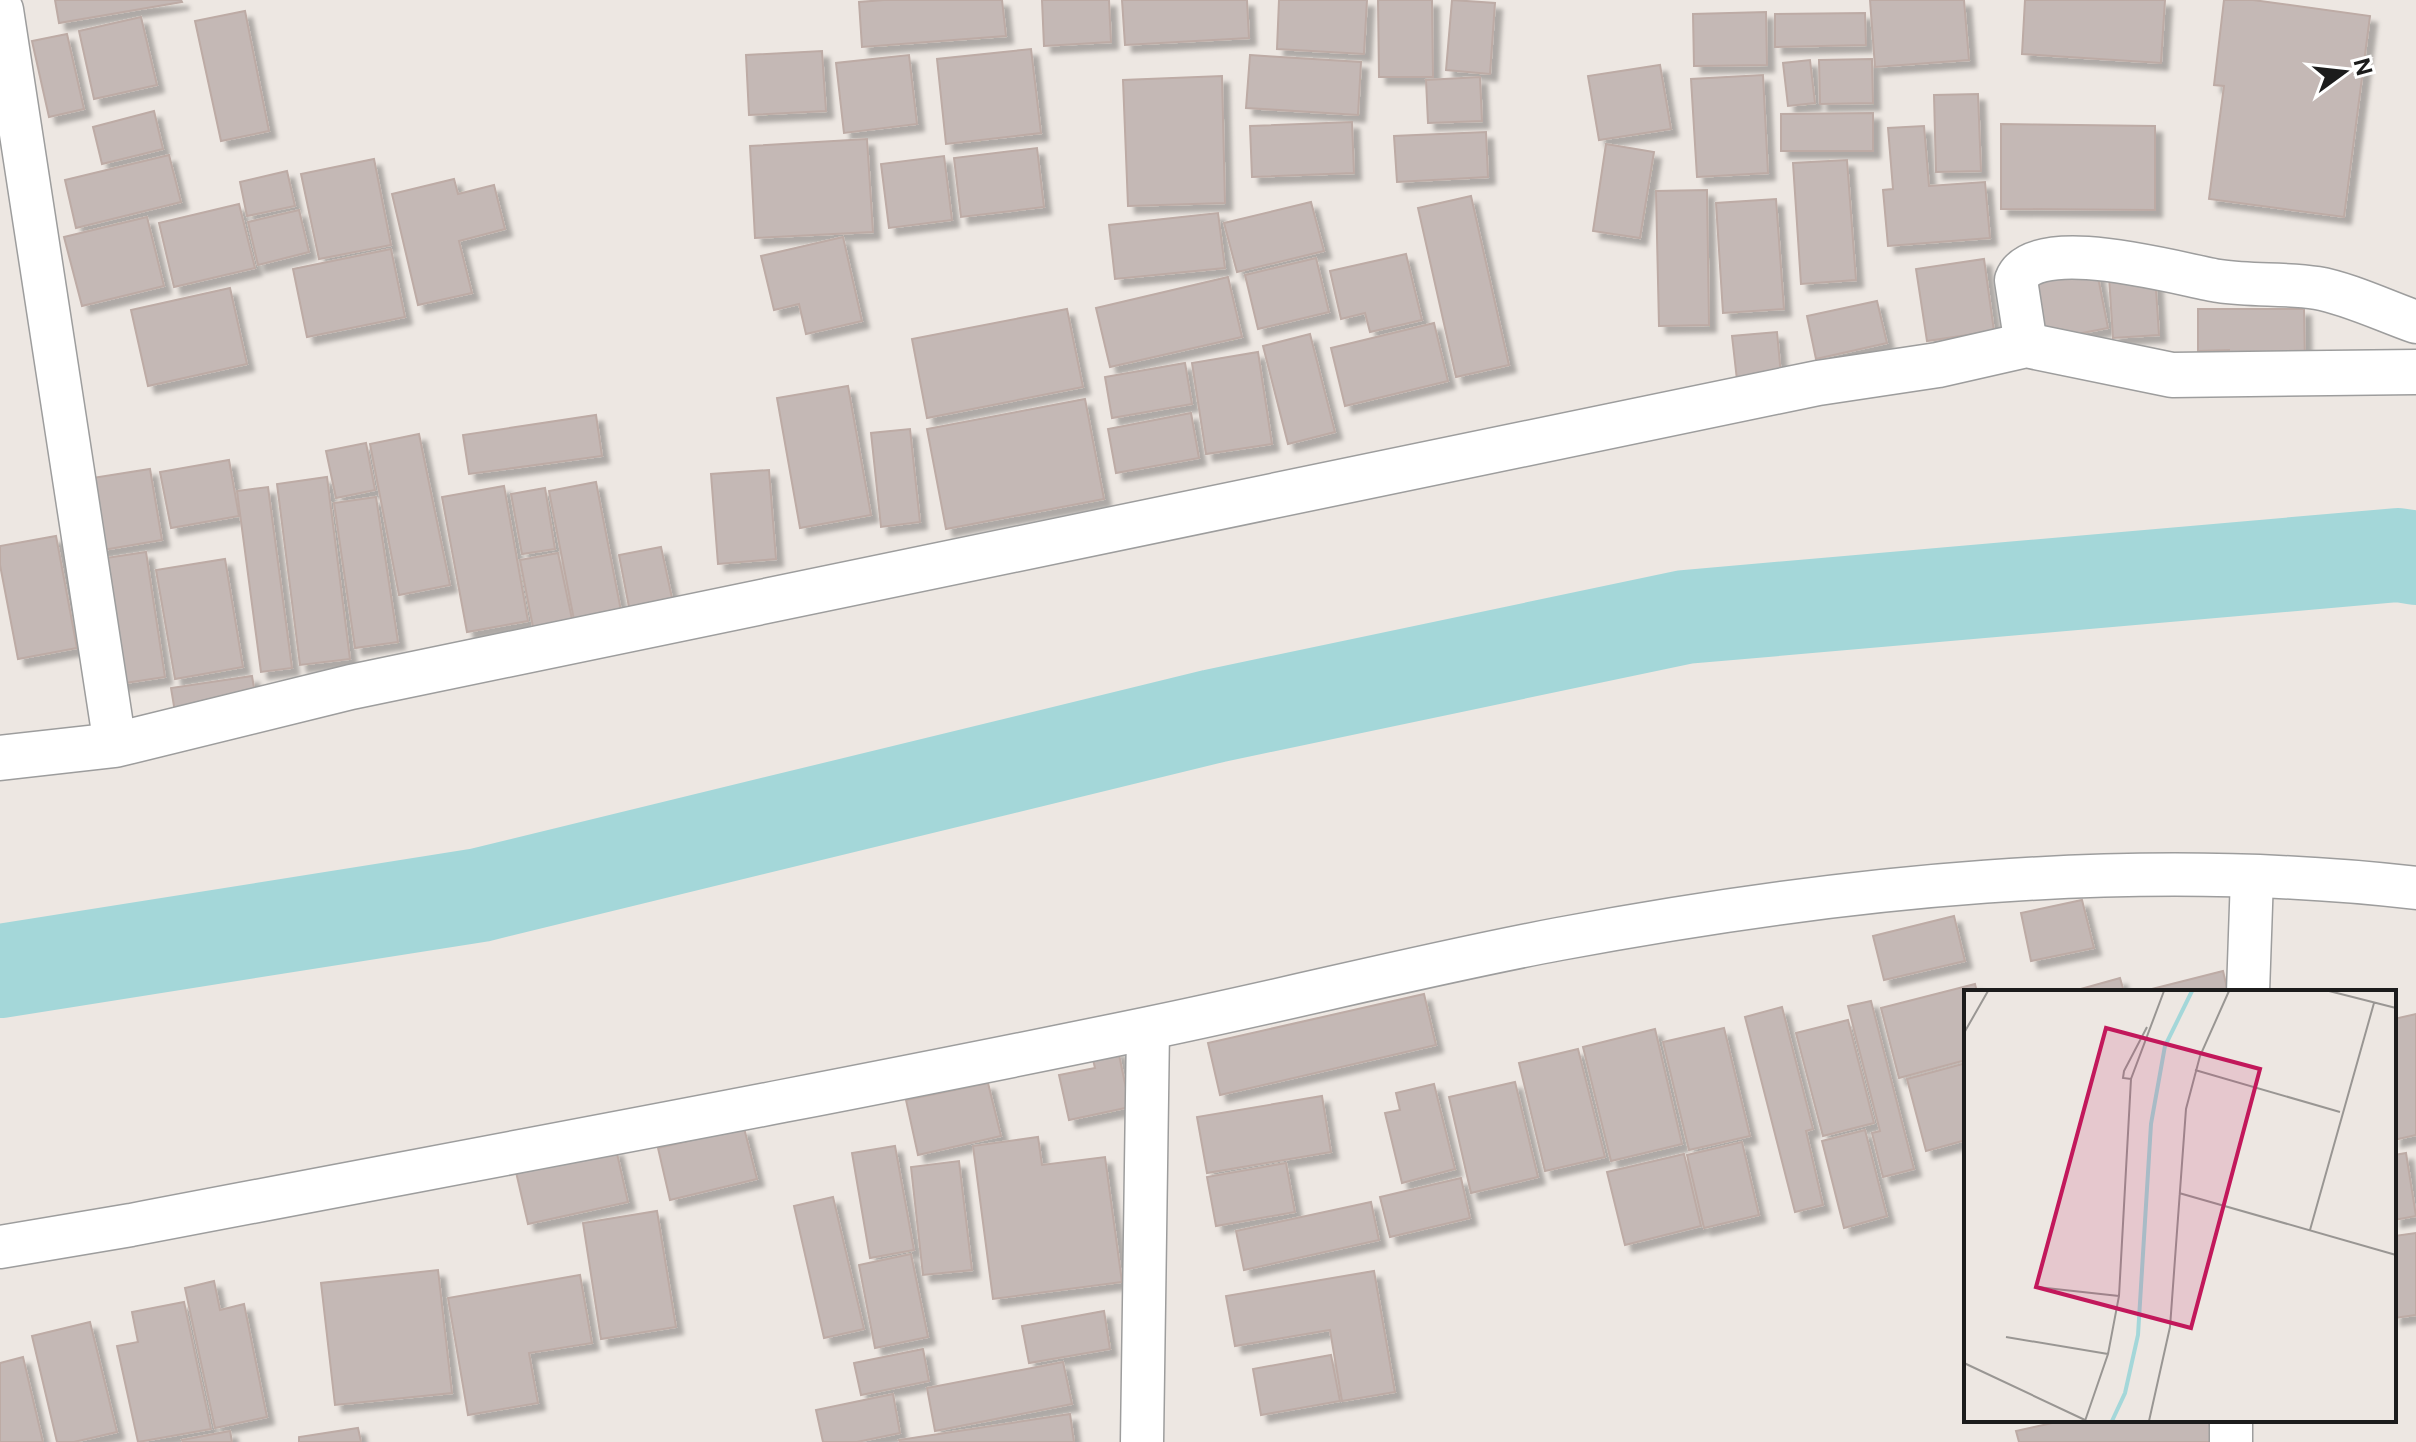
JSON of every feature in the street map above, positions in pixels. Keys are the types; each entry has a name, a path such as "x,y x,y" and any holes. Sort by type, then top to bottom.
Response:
{"street":[{"path":"2,10 115,745"},
{"path":"2026,345 2016,280 2020,270 2033,263 2078,258 2142,263 2221,281 2319,288 2416,322"},
{"path":"0,758 115,745 351,687 1818,383 1938,365 2026,345 2172,375 2416,372"},
{"path":"0,1247 131,1225 1148,1029 1554,940 1708,913 1896,890 2091,876 2252,877 2416,888"},
{"path":"2248,990 2252,877"},
{"path":"1142,1442 1148,1029"}],"building":[{"path":"55,0 181,0 182,2 59,23"},
{"path":"1002,0 1006,36 862,47 859,2"},
{"path":"1042,0 1109,0 1111,42 1044,46"},
{"path":"1122,0 1247,0 1249,38 1125,45"},
{"path":"1279,0 1367,0 1364,54 1277,49"},
{"path":"1378,0 1432,0 1433,77 1379,77"},
{"path":"1452,0 1495,3 1490,74 1446,70"},
{"path":"1870,0 1964,0 1969,60 1875,67"},
{"path":"2025,0 2165,0 2161,63 2022,54"},
{"path":"2224,0 2253,0 2370,16 2344,217 2209,199 2224,86 2214,85"},
{"path":"245,11 269,131 221,141 195,21"},
{"path":"1766,12 1767,65 1694,66 1693,14"},
{"path":"1865,13 1866,45 1775,47 1775,14"},
{"path":"141,17 157,85 94,99 79,31"},
{"path":"67,34 84,109 49,117 32,41"},
{"path":"1031,49 1041,133 946,144 937,59"},
{"path":"822,51 826,111 749,115 746,55"},
{"path":"909,55 917,124 844,133 836,63"},
{"path":"1250,55 1361,62 1358,115 1246,108"},
{"path":"1872,59 1873,103 1820,104 1819,60"},
{"path":"1810,60 1815,103 1788,106 1783,63"},
{"path":"1660,65 1671,129 1599,140 1588,76"},
{"path":"1763,75 1768,173 1697,177 1691,79"},
{"path":"1222,76 1225,203 1128,206 1123,80"},
{"path":"1480,77 1482,121 1428,123 1426,80"},
{"path":"1978,94 1981,171 1936,172 1934,95"},
{"path":"154,111 163,149 102,164 93,127"},
{"path":"1873,113 1873,151 1781,151 1781,114"},
{"path":"1352,122 1354,173 1252,177 1250,126"},
{"path":"2001,124 2155,126 2155,210 2001,209"},
{"path":"1924,126 1929,186 1985,182 1990,238 1888,246 1883,190 1893,189 1888,128"},
{"path":"1486,132 1488,177 1397,182 1394,136"},
{"path":"867,139 873,232 755,238 750,146"},
{"path":"1606,144 1654,152 1640,238 1593,231"},
{"path":"1037,148 1044,207 961,217 954,158"},
{"path":"169,155 181,202 76,228 65,180"},
{"path":"944,156 952,220 889,228 881,164"},
{"path":"374,159 391,245 319,259 301,174"},
{"path":"1847,160 1856,280 1801,284 1793,163"},
{"path":"287,171 295,206 247,216 240,182"},
{"path":"454,179 458,194 494,185 505,229 459,241 472,293 418,305 392,194"},
{"path":"1707,190 1709,325 1659,326 1656,191"},
{"path":"1471,196 1509,365 1456,377 1418,208"},
{"path":"1776,199 1784,309 1723,313 1716,203"},
{"path":"1311,202 1324,251 1237,272 1224,223"},
{"path":"239,204 255,268 174,287 159,223"},
{"path":"299,210 309,252 258,265 248,222"},
{"path":"1218,213 1225,268 1115,279 1109,225"},
{"path":"147,217 164,286 82,306 64,237"},
{"path":"843,237 862,321 806,334 799,304 774,310 761,256"},
{"path":"391,249 405,317 307,337 293,269"},
{"path":"1406,254 1422,320 1370,332 1365,313 1341,319 1330,271"},
{"path":"1316,258 1329,312 1258,329 1245,275"},
{"path":"1984,259 1994,331 1927,341 1916,269"},
{"path":"2096,267 2108,328 2041,341 2029,280"},
{"path":"2155,274 2159,335 2113,338 2109,277"},
{"path":"1228,277 1242,337 1110,367 1096,308"},
{"path":"230,288 247,364 148,386 131,310"},
{"path":"1877,301 1887,343 1816,359 1807,316"},
{"path":"1067,309 1083,387 927,418 912,339"},
{"path":"2198,309 2304,309 2305,365 2229,365 2229,350 2198,351"},
{"path":"1434,323 1448,381 1345,406 1331,348"},
{"path":"1777,332 1781,375 1737,380 1732,336"},
{"path":"1310,334 1335,432 1288,444 1263,346"},
{"path":"1258,352 1272,444 1206,454 1192,363"},
{"path":"1185,363 1192,404 1112,418 1105,377"},
{"path":"848,386 871,515 800,528 777,398"},
{"path":"1085,399 1104,499 946,529 927,429"},
{"path":"1191,413 1199,458 1116,473 1108,429"},
{"path":"596,415 602,456 469,474 463,435"},
{"path":"910,429 920,522 881,527 871,433"},
{"path":"419,434 450,585 399,595 370,444"},
{"path":"366,443 375,490 336,498 326,451"},
{"path":"229,460 239,516 171,528 160,472"},
{"path":"150,469 162,540 97,551 86,479"},
{"path":"769,470 776,559 718,564 711,474"},
{"path":"327,477 350,659 300,665 277,484"},
{"path":"596,482 623,621 576,630 549,491"},
{"path":"504,486 528,621 467,632 442,497"},
{"path":"268,487 292,668 261,672 237,491"},
{"path":"545,488 555,549 522,554 511,494"},
{"path":"376,497 398,642 355,648 334,503"},
{"path":"56,536 77,648 18,659 0,565 0,546"},
{"path":"661,547 672,598 629,607 619,555"},
{"path":"146,552 165,677 112,685 93,560"},
{"path":"558,553 572,619 533,627 520,560"},
{"path":"225,559 243,667 175,679 156,570"},
{"path":"252,676 256,700 175,712 171,688"},
{"path":"2082,900 2094,948 2031,961 2021,913"},
{"path":"1954,916 1965,961 1884,980 1873,936"},
{"path":"2223,971 2228,990 2148,990"},
{"path":"2120,978 2123,990 2077,990"},
{"path":"1975,984 1976,990 1964,990 1964,1061 1899,1078 1881,1008"},
{"path":"1424,994 1436,1045 1220,1095 1208,1043"},
{"path":"1871,1001 1914,1169 1883,1177 1872,1133 1880,1131 1848,1006"},
{"path":"1782,1007 1813,1129 1806,1131 1823,1205 1795,1212 1745,1017"},
{"path":"2416,1014 2416,1135 2396,1140 2396,1019"},
{"path":"1848,1020 1874,1123 1823,1136 1796,1033"},
{"path":"1724,1028 1750,1136 1689,1150 1663,1042"},
{"path":"1655,1029 1682,1144 1611,1161 1583,1047"},
{"path":"1578,1049 1605,1157 1545,1171 1519,1063"},
{"path":"1118,1050 1130,1107 1069,1120 1059,1075 1095,1068 1092,1055"},
{"path":"1964,1064 1964,1141 1926,1151 1907,1079"},
{"path":"1515,1082 1538,1177 1471,1193 1449,1097"},
{"path":"988,1083 1001,1136 918,1155 906,1100"},
{"path":"1434,1084 1455,1169 1402,1183 1385,1113 1400,1110 1396,1093"},
{"path":"1322,1096 1331,1152 1207,1173 1197,1117"},
{"path":"744,1128 757,1179 670,1200 658,1148"},
{"path":"1865,1130 1887,1216 1844,1228 1822,1141"},
{"path":"1038,1137 1042,1165 1105,1157 1122,1282 993,1299 973,1146"},
{"path":"1742,1142 1759,1215 1704,1228 1687,1155"},
{"path":"895,1146 914,1250 870,1258 852,1153"},
{"path":"616,1149 628,1202 528,1224 516,1172"},
{"path":"2406,1153 2416,1216 2396,1220 2396,1155"},
{"path":"1684,1154 1701,1226 1625,1245 1607,1172"},
{"path":"959,1161 972,1270 923,1275 911,1167"},
{"path":"1286,1163 1295,1212 1216,1226 1207,1177"},
{"path":"1461,1178 1470,1218 1390,1237 1380,1197"},
{"path":"833,1197 864,1329 824,1338 794,1206"},
{"path":"1371,1202 1379,1240 1244,1270 1236,1231"},
{"path":"657,1211 676,1327 601,1339 583,1223"},
{"path":"2416,1233 2416,1315 2396,1318 2396,1236"},
{"path":"911,1254 928,1337 875,1348 859,1265"},
{"path":"438,1270 452,1393 335,1405 321,1283"},
{"path":"1374,1271 1395,1392 1342,1401 1330,1330 1235,1346 1226,1296"},
{"path":"580,1275 592,1343 529,1353 538,1403 468,1415 448,1298"},
{"path":"214,1281 220,1310 244,1304 267,1417 215,1428 185,1288"},
{"path":"184,1302 211,1429 138,1442 117,1346 138,1342 132,1312"},
{"path":"1104,1311 1110,1349 1029,1363 1022,1326"},
{"path":"90,1322 117,1432 74,1442 57,1442 32,1336"},
{"path":"923,1349 929,1381 861,1395 854,1363"},
{"path":"1331,1355 1340,1401 1261,1415 1253,1369"},
{"path":"23,1357 43,1442 0,1442 0,1363"},
{"path":"1063,1362 1072,1404 935,1431 927,1388"},
{"path":"893,1394 900,1433 857,1442 823,1442 816,1410"},
{"path":"1070,1414 1074,1442 899,1440"},
{"path":"2057,1422 2209,1422 2214,1442 2019,1442 2016,1431"},
{"path":"358,1428 361,1442 299,1442 299,1437"},
{"path":"230,1431 232,1442 182,1440"}],"waterway":[{"path":"0,971 480,895 1214,716 1685,617 2398,555 2416,558"}]}
